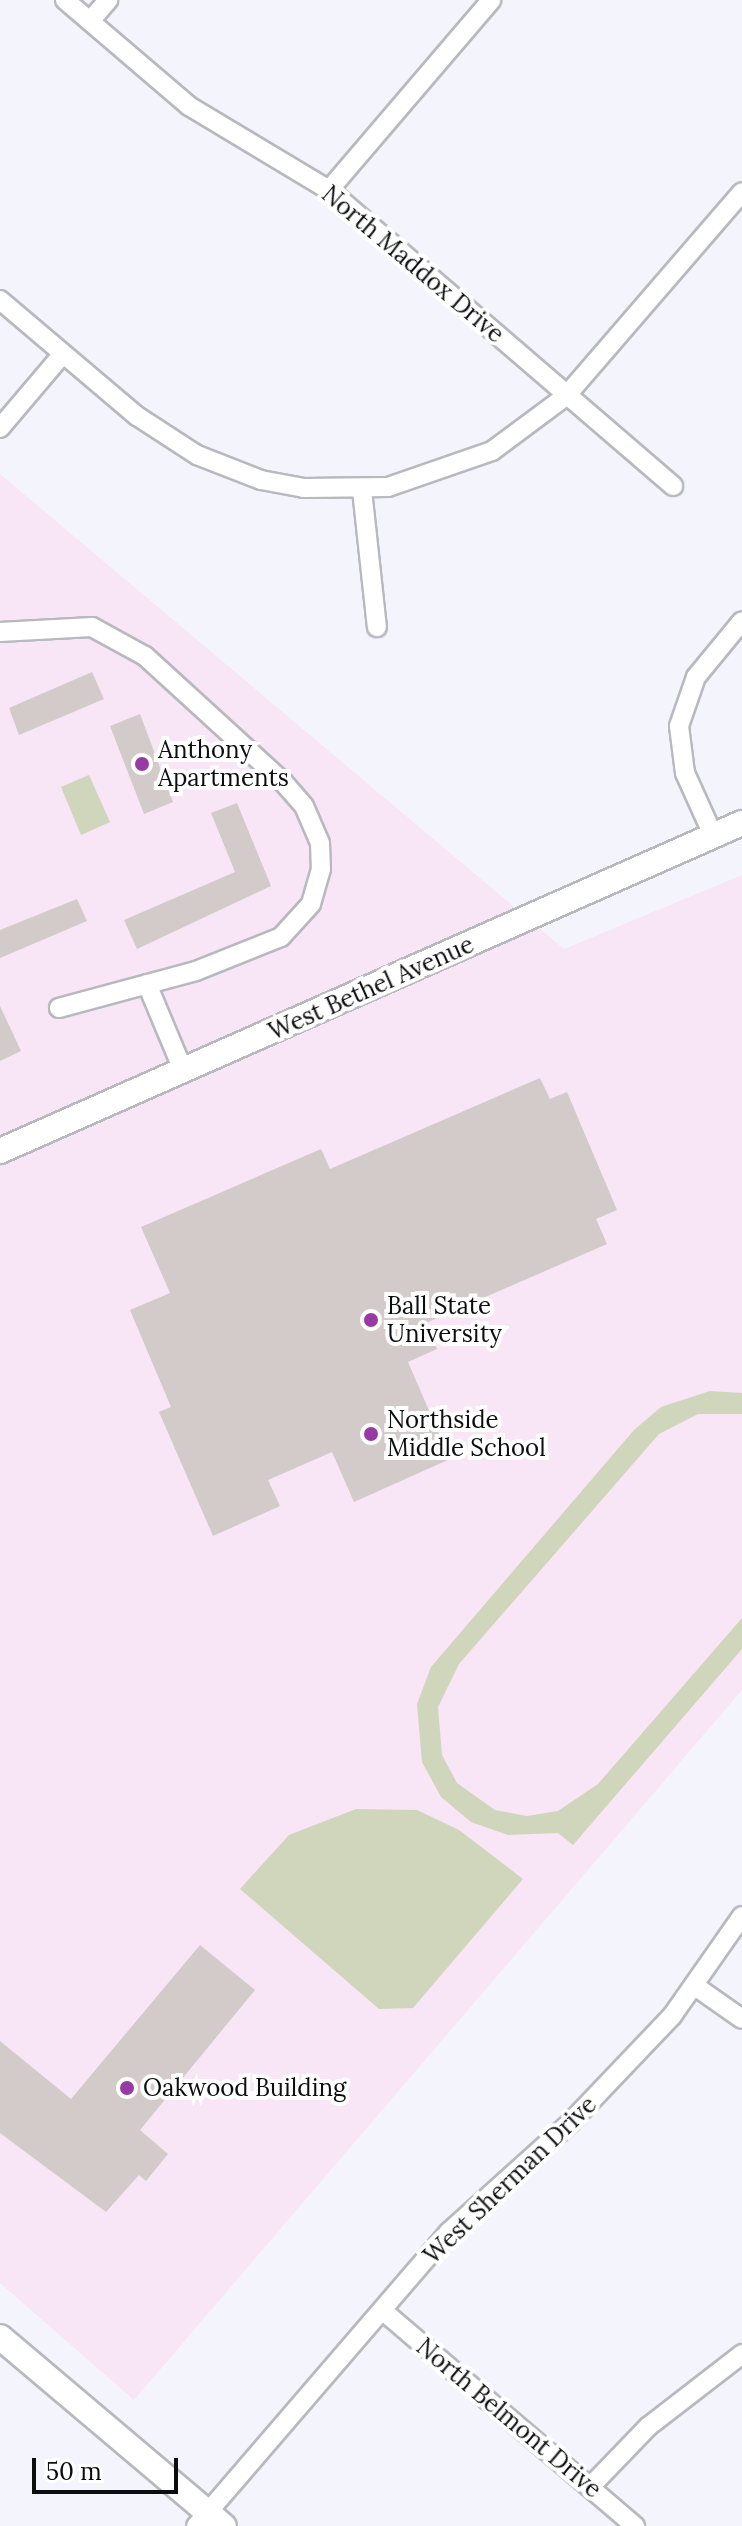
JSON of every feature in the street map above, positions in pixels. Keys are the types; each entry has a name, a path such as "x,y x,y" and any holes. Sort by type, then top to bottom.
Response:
{"main road":[{"name":"West Bethel Avenue","path":"0,1151 742,823"},
{"path":"0,2337 209,2521"}],"street":[{"name":"North Maddox Drive","path":"65,0 189,106 329,190 673,486"},
{"path":"90,21 108,0"},
{"path":"329,190 491,0"},
{"path":"0,300 137,416 197,455 261,480 362,490 472,461 525,430 566,396 742,192"},
{"path":"0,428 62,355"},
{"path":"362,490 377,627"},
{"path":"713,835 685,773 679,726 696,677 742,621"},
{"path":"0,632 67,624 106,632 171,677 243,741 295,795 316,830 322,856 317,887 291,928 258,949 59,1008"},
{"path":"147,984 183,1070"},
{"name":"West Sherman Drive","path":"209,2521 449,2232 629,2063 695,1986 742,1916"},
{"path":"695,1986 742,2019"},
{"name":"North Belmont Drive","path":"382,2310 635,2526"},
{"path":"590,2487 649,2426 742,2354"}],"shaded area":[{"name":"Ball State University","path":"0,474 564,949 742,875 742,1690 134,2400 0,2283"}],"green space":[{"path":"89,775 110,822 81,835 61,787"},
{"path":"710,1391 742,1393 742,1414 698,1414 659,1434 459,1664 438,1707 442,1755 457,1783 495,1810 527,1816 558,1811 598,1784 742,1618 742,1649 573,1845 558,1833 508,1835 471,1822 441,1797 422,1762 417,1704 431,1667 634,1430 661,1407"},
{"path":"356,1809 417,1810 459,1830 523,1879 413,2008 379,2009 240,1889 289,1835"}],"building":[{"name":"Anthony Apartments","path":"92,672 104,699 19,735 9,708"},
{"name":"Anthony Apartments","path":"140,714 173,802 144,814 110,726"},
{"path":"237,803 271,886 137,949 124,920 235,872 211,813"},
{"path":"77,899 87,921 0,958 0,930"},
{"path":"0,1006 21,1051 0,1061"},
{"name":"Northside Middle School","path":"540,1078 550,1099 567,1092 617,1210 596,1219 607,1244 426,1323 437,1349 408,1362 450,1459 354,1502 332,1452 268,1480 280,1506 213,1536 159,1412 171,1407 130,1310 170,1293 141,1227 321,1149 330,1169"},
{"name":"Oakwood Building","path":"200,1945 255,1990 140,2130 168,2154 146,2181 139,2175 106,2212 0,2133 0,2041 71,2099"}],"place":[{"name":"Anthony Apartments","path":"142,764"},
{"name":"Ball State University","path":"371,1320"},
{"name":"Northside Middle School","path":"371,1434"},
{"name":"Oakwood Building","path":"127,2088"}]}
